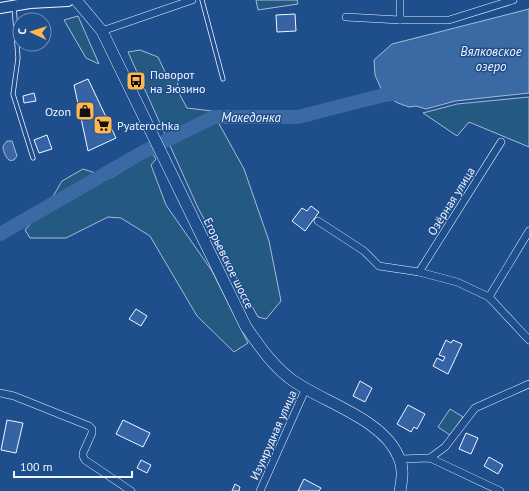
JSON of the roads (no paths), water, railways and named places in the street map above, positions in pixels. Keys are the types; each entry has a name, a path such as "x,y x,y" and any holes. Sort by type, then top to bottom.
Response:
{"main road":[{"path":"0,8 30,3 68,0"},
{"name":"Егорьевское шоссе","path":"76,0 102,31 246,327 271,362 287,376 354,414 383,435 391,444 400,459 402,475 400,491"}],"street":[{"path":"102,31 192,0"},
{"path":"400,0 400,20"},
{"path":"346,17 400,20 449,20 513,0"},
{"name":"Озёрная улица","path":"419,272 501,142"},
{"path":"318,221 364,251 379,266 419,272 457,282 489,297 529,340"},
{"path":"489,297 529,231"},
{"path":"430,458 445,447 475,408 529,384"},
{"name":"Изумрудная улица","path":"260,491 306,388"},
{"path":"0,393 14,396 89,426 92,429 92,433 83,453 85,460 130,491"},
{"path":"400,459 430,458 500,491"}],"lane":[{"path":"202,0 223,79"},
{"path":"14,6 18,58 12,94 33,158"}],"water":[{"name":"Вялковское озеро","path":"529,9 529,93 455,101 426,109 416,106 409,107 384,95 375,75 374,60 392,44"},
{"path":"7,141 12,141 17,156 14,160 9,160 4,153 3,146"}],"waterway":[{"name":"Македонка","path":"0,234 143,152 214,117 298,117 384,95 403,93"}],"place":[{"name":"Поворот на Зюзино","path":"136,81"},
{"name":"Ozon","path":"85,111"},
{"name":"Pyaterochka","path":"103,125"}]}
